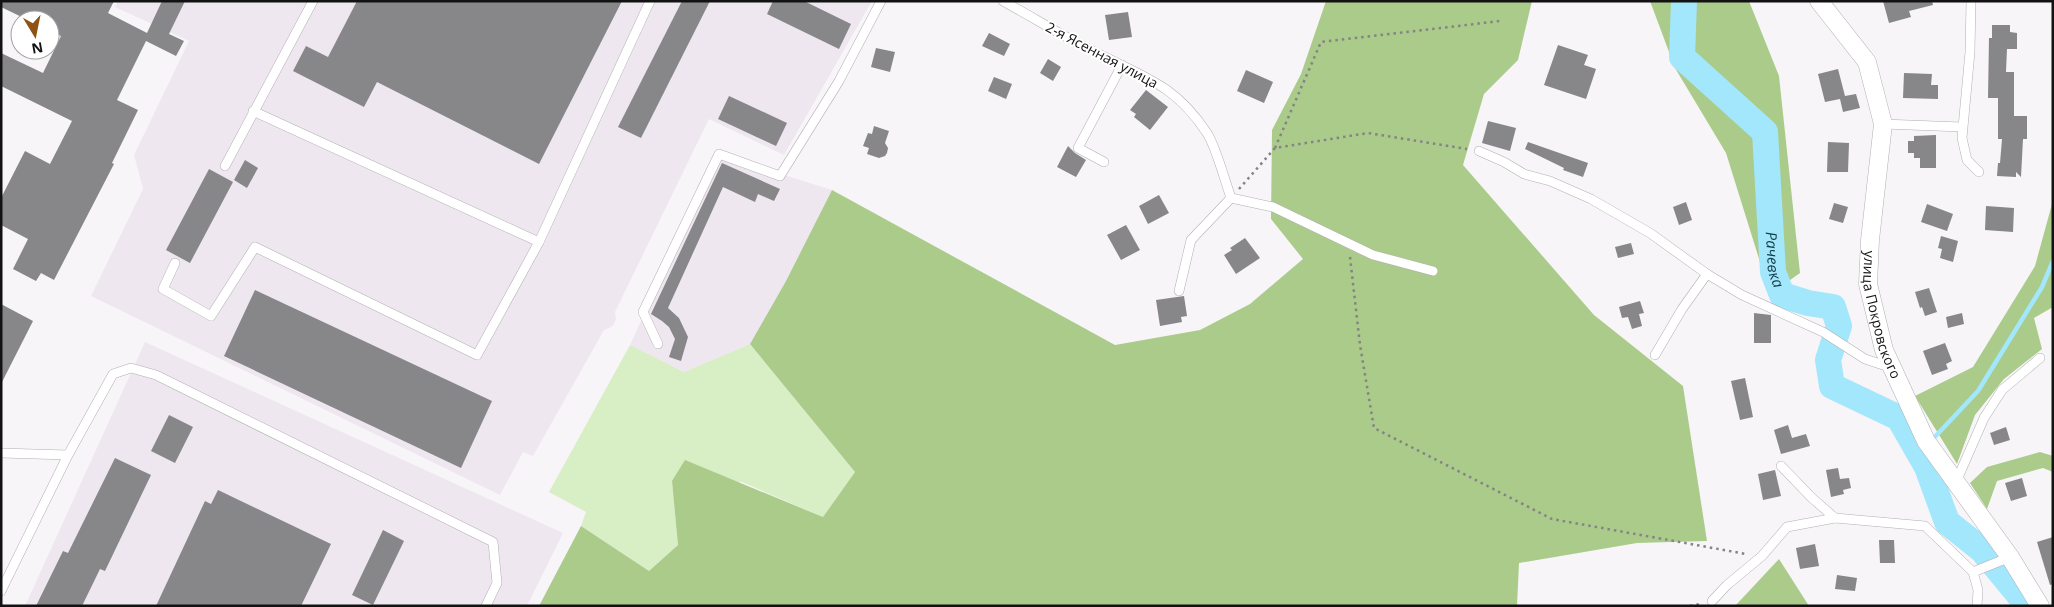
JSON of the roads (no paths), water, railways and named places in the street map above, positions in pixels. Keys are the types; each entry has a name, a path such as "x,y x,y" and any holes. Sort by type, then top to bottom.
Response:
{"street":[{"name":"улица Покровского","path":"1819,1 1867,62 1883,124 1870,240 1868,284 1884,350 1926,441 1956,482 2005,559 2040,606"}],"lane":[{"path":"225,166 313,1"},
{"path":"175,264 163,289 211,316 255,247 477,356 539,242 650,1"},
{"path":"658,344 643,312 719,154 780,176 839,80 881,1"},
{"name":"2-я Ясенная улица","path":"1003,1 1101,55 1153,80 1173,94 1190,111 1208,135 1232,198"},
{"path":"1971,1 1970,52 1962,126 1967,160 1979,172"},
{"path":"1104,162 1078,148 1122,65"},
{"path":"253,111 539,242"},
{"path":"1883,124 1962,126"},
{"path":"1479,151 1504,162 1524,174 1550,181 1591,199 1650,233 1708,274 1742,295 1823,332 1865,359 1893,368"},
{"path":"1179,291 1191,240 1232,198 1273,207 1373,255 1433,271"},
{"path":"1655,354 1682,309 1708,274"},
{"path":"1956,482 1984,418 2002,390 2040,358"},
{"path":"1,592 68,455 113,374 131,368 156,375 493,542 497,584 486,606"},
{"path":"1,453 68,455"},
{"path":"1781,466 1812,498 1835,518"},
{"path":"1712,602 1727,585 1762,556 1787,528 1835,518 1926,526 1977,571 1977,606"},
{"path":"1977,571 2005,559"}],"waterway":[{"name":"Рачевка","path":"1684,1 1682,57 1765,132 1773,272 1782,295 1808,303 1833,307 1839,326 1828,360 1832,386 1899,418 1927,467 1947,522 1982,550 2028,606"},
{"path":"1931,441 1978,391 2042,287 2053,261"},
{"path":"1919,454 1926,446"}]}
